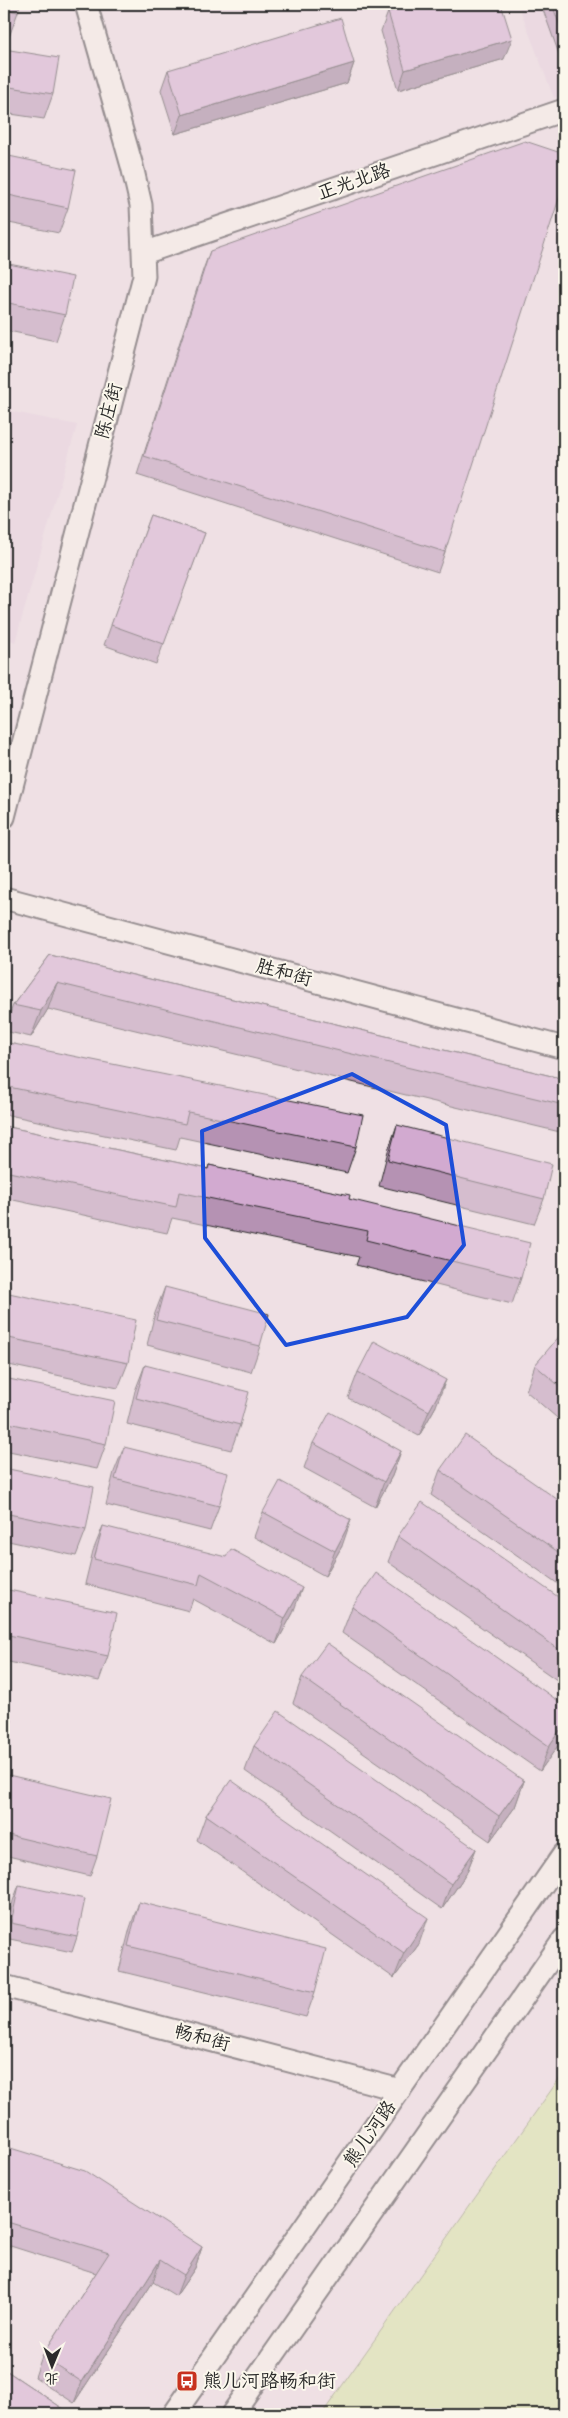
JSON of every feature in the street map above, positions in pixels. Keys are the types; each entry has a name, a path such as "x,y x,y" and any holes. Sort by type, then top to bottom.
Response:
{"street":[{"name":"陈庄街","path":"4,817 144,276 141,205 132,166 86,4"},
{"name":"正光北路","path":"144,254 564,110"},
{"name":"胜和街","path":"4,898 564,1048"},
{"name":"熊儿河路","path":"174,2414 564,1854"},
{"path":"232,2414 564,1939"},
{"name":"畅和街","path":"4,1986 400,2090"}],"highlighted area":[{"path":"352,1074 446,1125 464,1245 407,1317 286,1345 205,1238 202,1131"}],"shaded area":[{"path":"518,4 564,4 564,94 554,98"},
{"path":"4,410 77,425 15,642 4,637"}],"green space":[{"path":"564,2072 564,2414 322,2414"}],"building":[{"path":"4,4 20,4 18,12 4,9"},
{"path":"415,4 501,4 512,39 405,70 388,12"},
{"path":"552,4 564,4 564,37"},
{"path":"341,18 354,63 182,115 168,70"},
{"path":"4,49 59,58 53,94 4,86"},
{"path":"525,141 564,154 564,183 445,552 144,456 210,251"},
{"path":"4,155 76,170 68,208 4,194"},
{"path":"4,263 73,277 65,315 4,302"},
{"path":"151,515 205,533 164,644 111,625"},
{"path":"50,955 564,1079 564,1105 57,983 41,1011 13,1005"},
{"path":"4,1042 363,1115 356,1147 188,1112 185,1124 4,1086"},
{"path":"397,1125 552,1164 544,1199 388,1160"},
{"path":"4,1126 208,1169 209,1165 350,1195 349,1199 530,1243 521,1278 366,1240 368,1231 179,1192 176,1207 4,1171"},
{"path":"165,1287 269,1314 260,1346 156,1320"},
{"path":"4,1292 136,1320 128,1363 4,1337"},
{"path":"562,1333 564,1334 564,1390 535,1365"},
{"path":"374,1341 446,1380 429,1411 358,1372"},
{"path":"145,1365 249,1392 240,1425 136,1398"},
{"path":"4,1378 115,1401 106,1444 4,1422"},
{"path":"330,1412 401,1451 384,1482 313,1443"},
{"path":"465,1435 564,1504 564,1556 440,1470"},
{"path":"124,1447 228,1473 219,1506 115,1479"},
{"path":"4,1468 94,1487 86,1530 4,1513"},
{"path":"280,1481 351,1520 335,1551 263,1512"},
{"path":"422,1502 564,1601 564,1653 398,1536"},
{"path":"103,1526 226,1557 231,1549 302,1588 285,1618 201,1573 198,1585 94,1559"},
{"path":"376,1573 564,1705 564,1724 549,1746 352,1607"},
{"path":"4,1589 117,1613 108,1656 4,1634"},
{"path":"327,1643 524,1781 499,1816 302,1677"},
{"path":"278,1711 476,1849 451,1884 254,1746"},
{"path":"4,1718 12,1720 4,1754"},
{"path":"4,1774 111,1799 97,1856 4,1834"},
{"path":"231,1780 428,1918 404,1953 206,1815"},
{"path":"19,1885 85,1899 77,1937 11,1923"},
{"path":"139,1902 326,1949 315,1992 128,1946"},
{"path":"4,2146 85,2171 202,2247 184,2275 160,2260 82,2382 42,2356 109,2253 4,2221"},
{"path":"4,2369 71,2414 14,2414 4,2407"}],"place":[{"name":"熊儿河路畅和街","path":"187,2381"}]}
